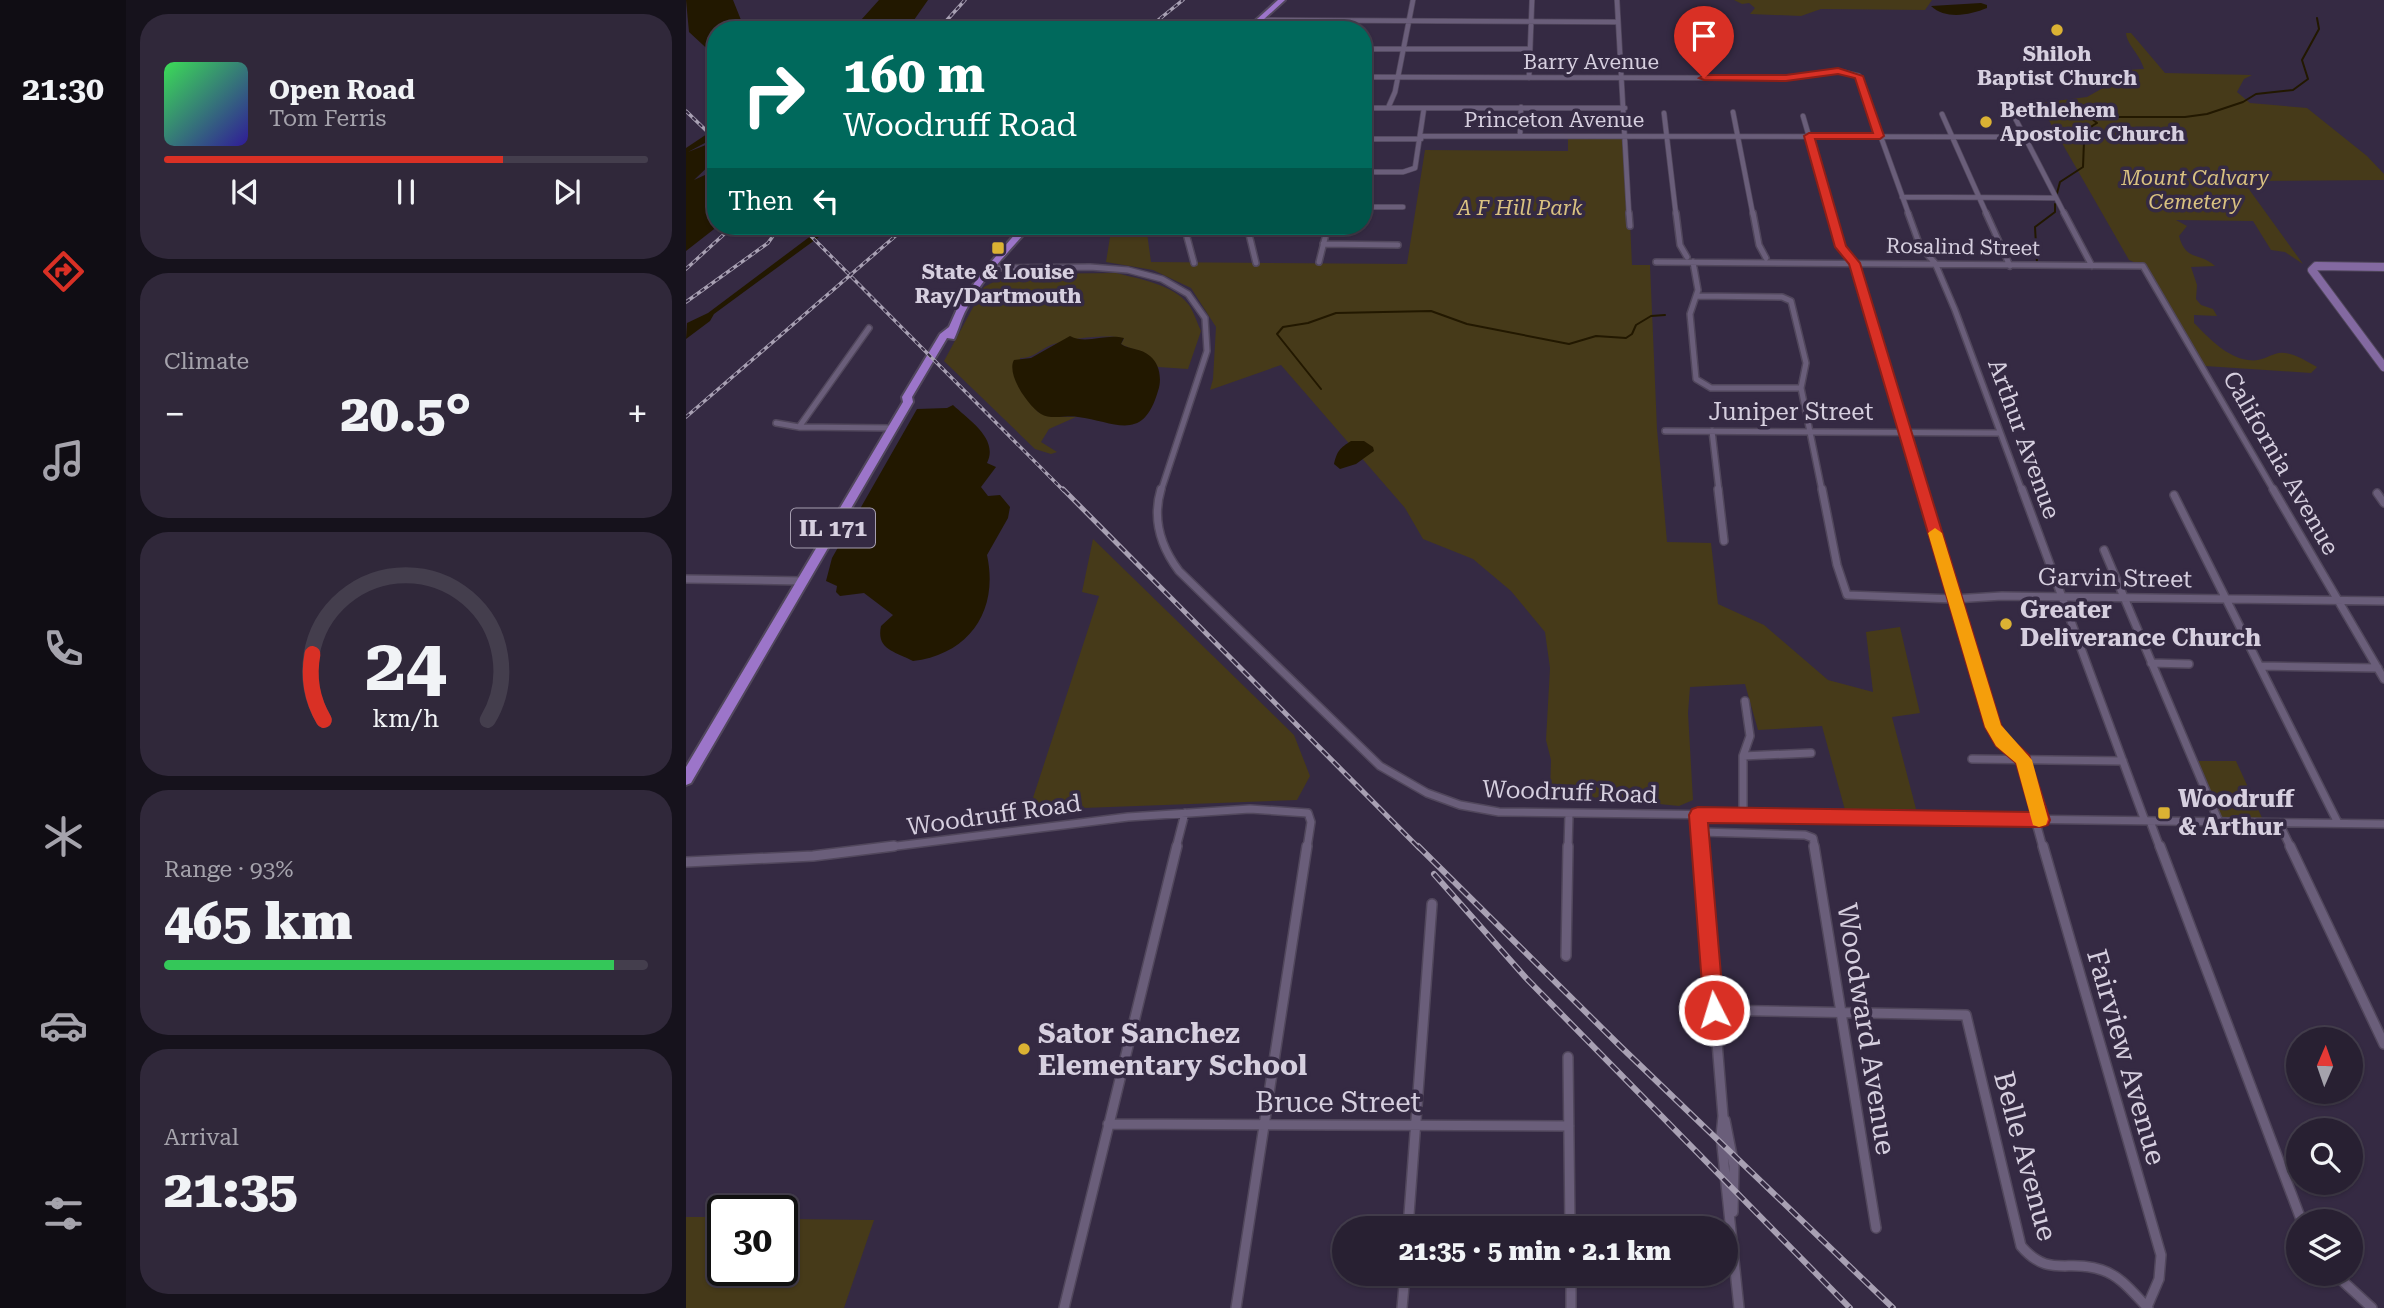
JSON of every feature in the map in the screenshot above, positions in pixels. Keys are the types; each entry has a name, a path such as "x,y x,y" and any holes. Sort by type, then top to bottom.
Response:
{"main road":[{"path":"1259,20 1282,0"},
{"name":"IL 171","path":"686,779 892,428 908,402 915,397 953,335 952,329 989,268 1019,235"}],"street":[{"path":"1388,108 1398,77 1413,0"},
{"path":"1529,78 1532,0"},
{"path":"1617,0 1627,136 1630,226"},
{"path":"1259,20 1264,21"},
{"path":"1372,22 1618,22"},
{"path":"1372,48 1529,49"},
{"name":"Barry Avenue","path":"1372,77 1786,78 1838,71 1859,76"},
{"name":"Arthur Avenue","path":"1859,76 1920,246 1935,263 2123,761 2297,1209"},
{"path":"1520,136 1521,107"},
{"path":"1372,108 1625,108"},
{"path":"1372,172 1410,171 1415,168 1424,108"},
{"path":"1733,112 1759,245 1766,258"},
{"path":"1664,113 1680,244 1687,257"},
{"path":"1942,114 2010,266"},
{"path":"2013,114 2092,266"},
{"name":"Fairview Avenue","path":"1802,116 1841,247 1855,263 1993,727 2002,741 2023,760 2161,1255 2160,1279 2147,1308"},
{"name":"Princeton Avenue","path":"1372,139 1520,136 2024,137"},
{"path":"1902,197 2055,198"},
{"path":"1372,207 1403,207"},
{"path":"1186,235 1194,263"},
{"path":"1249,235 1256,263"},
{"path":"1319,262 1326,235"},
{"path":"1323,244 1398,245"},
{"name":"Rosalind Street","path":"1656,262 2143,266"},
{"path":"1693,262 1698,290 1690,314 1696,379 1711,388 1801,388"},
{"name":"California Avenue","path":"2143,266 2384,679"},
{"path":"2384,267 2312,267 2384,367"},
{"name":"Woodruff Road","path":"989,268 1118,268 1163,279 1188,294 1206,317 1210,332 1207,351 1157,500 1158,530 1168,557 1179,571 1364,753 1405,784 1447,803 1475,809 1569,814 2384,824"},
{"path":"1697,296 1787,297 1791,301 1806,363 1801,388 1811,431"},
{"path":"799,427 869,328"},
{"path":"776,423 799,427 892,428"},
{"name":"Juniper Street","path":"1665,431 2000,433"},
{"path":"1712,431 1724,541"},
{"name":"Garvin Street","path":"1811,431 1840,577 1847,595 1954,599 2061,597 2384,601"},
{"path":"2377,493 2384,503"},
{"path":"2174,495 2338,823"},
{"path":"2104,550 2219,822"},
{"path":"686,579 802,580"},
{"path":"2151,663 2189,664"},
{"path":"2260,666 2378,668"},
{"path":"1743,815 1743,756 1750,736 1745,701"},
{"path":"1743,756 1811,753"},
{"path":"1972,759 2123,761"},
{"name":"Woodruff Road","path":"686,862 872,851 1141,814 1296,810 1308,813 1311,822 1266,1125"},
{"path":"1064,1308 1185,813"},
{"path":"1566,956 1569,814"},
{"path":"1698,815 1723,1116 1721,1136 1726,1195 1732,1217 1739,1308"},
{"path":"2279,823 2384,1044"},
{"name":"Woodward Avenue","path":"1700,832 1805,835 1813,838 1876,1228"},
{"path":"1410,1216 1432,904"},
{"path":"1714,1010 1840,1013"},
{"name":"Belle Avenue","path":"1840,1013 1966,1015 2021,1246 2031,1260 2043,1266 2096,1268 2115,1276 2147,1308"},
{"path":"1568,1057 1570,1216"},
{"name":"Bruce Street","path":"1108,1124 1569,1126"},
{"path":"1236,1308 1266,1125"},
{"path":"1402,1308 1404,1286"},
{"path":"1571,1286 1571,1308"},
{"path":"2348,1286 2372,1308"}],"green space":[{"path":"1734,0 1932,0 1925,10 1821,9 1801,16 1750,14 1755,8 1749,3 1742,4"},
{"name":"Mount Calvary Cemetery","path":"2126,33 2131,33 2165,73 2252,75 2244,79 2237,92 2250,103 2307,108 2367,156 2384,174 2384,180 2243,181 2303,264 2285,252 2271,250 2253,221 2176,220 2187,226 2179,236 2185,250 2215,266 2191,267 2197,285 2196,299 2201,305 2213,309 2217,316 2194,315 2194,323 2218,346 2232,355 2256,360 2286,353 2317,367 2311,373 2205,366 2148,268 2129,260 2039,103 2087,97 2127,70 2144,69"},
{"name":"A F Hill Park","path":"1568,137 1626,137 1632,265 1650,265 1657,429 1667,542 1711,543 1718,604 1764,625 1828,680 1873,692 1866,632 1900,627 1920,713 1892,717 1916,809 1845,810 1822,726 1758,730 1745,684 1690,687 1688,713 1693,800 1679,806 1550,793 1551,760 1546,740 1550,668 1545,632 1511,591 1473,559 1423,539 1405,508 1281,365 1210,390 1216,327 1191,288 1153,270 1106,262 1110,237 1147,235 1151,262 1407,264 1425,150 1568,151"},
{"path":"1116,273 1165,287 1189,305 1201,331 1188,369 1158,367 1146,354 1121,344 1124,339 1117,337 1058,343 1020,358 1020,389 1038,412 1053,417 1076,417 1049,429 1041,442 1057,452 1051,454 1035,449 944,361 984,287 1009,274"},
{"path":"1093,539 1294,735 1310,776 1297,800 1029,810 1099,596 1082,592"},
{"path":"2189,761 2236,761 2263,820 2214,819"},
{"path":"686,1217 707,1217 707,1286 798,1286 798,1219 874,1220 844,1308 686,1308"}],"shaded area":[{"path":"686,0 733,0 742,21 707,21 707,49 689,32"},
{"path":"879,0 928,0 913,21 860,21"},
{"path":"1981,3 1987,5 1987,8 1958,15 1944,13 1931,6"},
{"path":"707,134 707,142 688,152 707,145 707,168 694,180 707,174 707,235 686,251 686,148"},
{"path":"822,235 714,314 710,321 686,339 687,323 708,313 808,238"},
{"path":"1070,336 1083,339 1124,338 1121,344 1153,359 1159,372 1159,387 1145,418 1136,423 1116,425 1078,417 1045,416 1030,404 1013,373 1014,360 1031,358"},
{"path":"953,405 974,424 989,446 987,463 996,467 981,487 988,496 1000,495 1010,507 1008,518 987,555 989,594 976,626 965,639 950,649 933,657 913,661 888,649 881,640 881,626 893,615 864,593 840,596 836,592 837,586 826,581 832,558 917,409 947,408"},
{"path":"1351,441 1364,441 1373,447 1374,451 1356,464 1340,469 1334,464 1336,456"}],"waterway":[{"path":"2056,197 2060,182 2083,167 2084,141 2094,133 2092,126 2097,123 2092,119 2094,117 2185,117 2207,114 2243,102 2256,94 2293,90 2308,79 2302,60 2319,29 2317,18"},
{"path":"2037,263 2035,227 2055,212 2055,204"},
{"path":"1321,389 1277,334 1283,327 1308,323 1336,313 1431,311 1467,324 1569,344 1596,336 1626,338 1632,334 1636,325 1651,316 1665,315"}],"railway":[{"path":"946,21 965,0"},
{"path":"1157,21 1183,0"},
{"path":"686,111 707,131"},
{"path":"686,269 723,235"},
{"path":"686,302 768,243 774,235"},
{"path":"810,235 850,275"},
{"path":"850,275 897,235"},
{"path":"686,417 850,275"},
{"path":"850,275 1064,491"},
{"path":"1063,489 1419,848"},
{"path":"1418,846 1620,1046 1893,1308"},
{"path":"1434,874 1526,978 1850,1308"}],"slow traffic":[{"path":"1935,533 1993,727 2002,741 2023,760 2041,820 2039,819"}],"place":[{"name":"Shiloh Baptist Church","path":"2057,30"},
{"name":"Bethlehem Apostolic Church","path":"1986,122"},
{"name":"State & Louise Ray/Dartmouth","path":"998,248"},
{"name":"Greater Deliverance Church","path":"2006,624"},
{"name":"Woodruff & Arthur","path":"2164,813"},
{"name":"Sator Sanchez Elementary School","path":"1024,1049"}],"route":[{"path":"1704,78 1786,78 1838,71 1859,76 1880,136 1809,136 1841,247 1845,255 1855,263 1993,727 2002,741 2023,760 2041,820 1698,815 1714,1010"}]}
